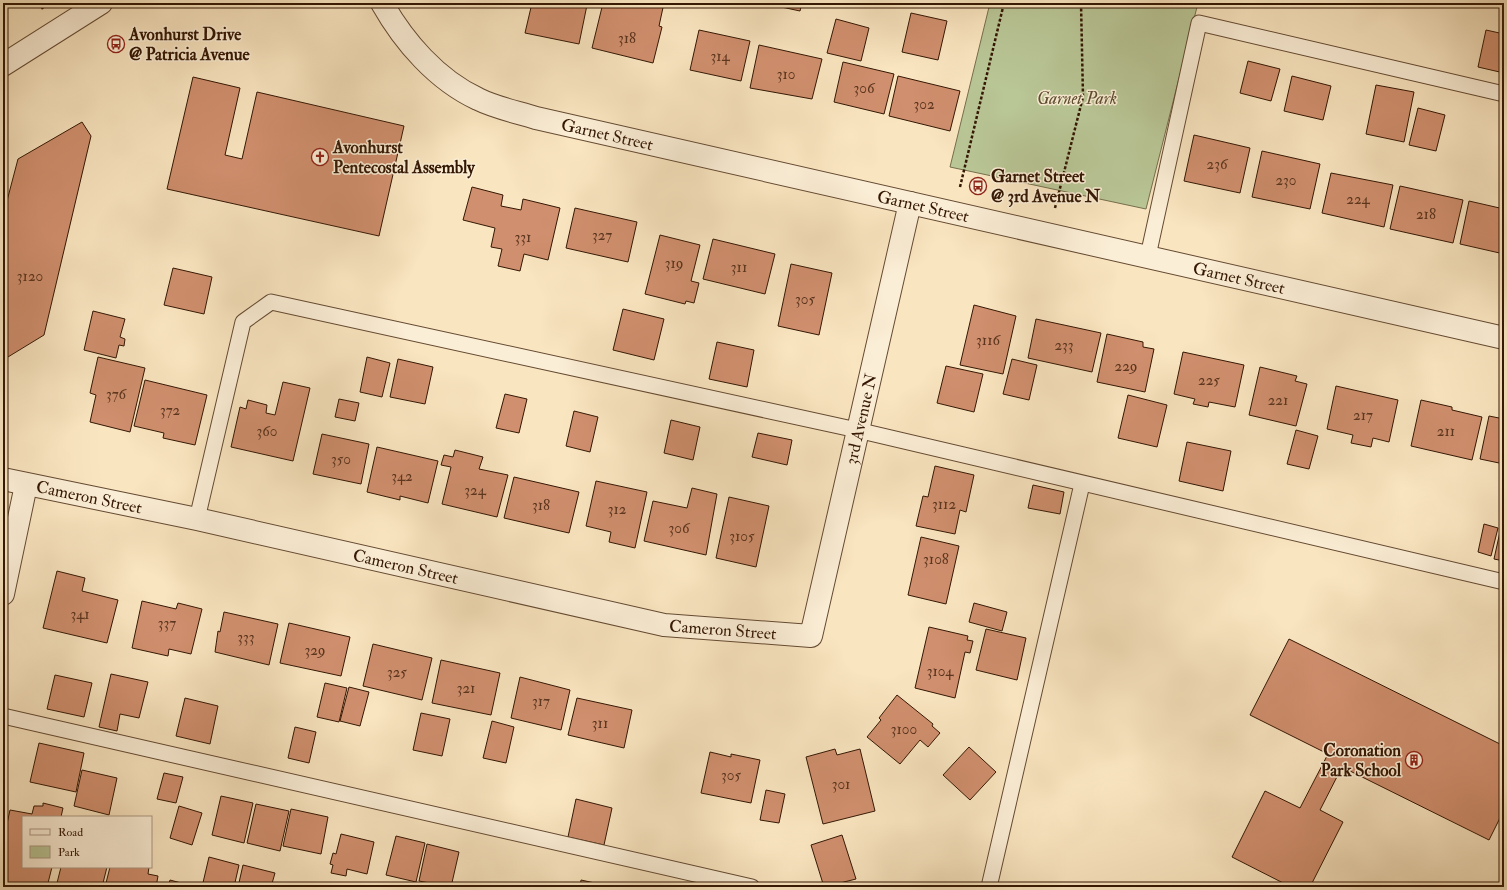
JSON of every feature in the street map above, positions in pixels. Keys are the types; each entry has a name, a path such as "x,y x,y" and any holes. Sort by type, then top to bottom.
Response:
{"street":[{"path":"3,65 101,3"},
{"name":"Garnet Street","path":"382,3 418,53 450,83 479,100 536,118 1504,338"},
{"name":"3rd Avenue N","path":"810,636 910,203"},
{"name":"Cameron Street","path":"3,479 26,485 197,519 664,625 810,636"},
{"path":"3,594 26,485"}],"lane":[{"path":"1148,256 1199,23 1504,94"},
{"path":"197,519 243,322 271,302 857,430 1504,582"},
{"path":"989,887 1082,484"},
{"path":"3,716 752,887"}],"path":[{"path":"953,213 1004,3"},
{"path":"1048,234 1083,96 1081,3"}],"green space":[{"name":"Garnet Park","path":"990,3 1198,3 1146,209 950,167"}],"building":[{"path":"532,3 587,5 579,44 525,33"},
{"path":"603,3 664,3 659,26 662,27 653,63 592,48"},
{"path":"763,3 802,3 800,11"},
{"path":"911,13 947,21 938,60 902,52"},
{"path":"836,19 869,28 861,61 827,53"},
{"path":"699,30 750,41 741,81 690,70"},
{"path":"1486,30 1504,34 1504,73 1478,67"},
{"path":"759,45 822,59 812,99 750,88"},
{"path":"1248,61 1280,69 1271,101 1240,93"},
{"path":"843,62 894,74 884,114 834,102"},
{"path":"898,76 960,91 950,131 889,116"},
{"path":"1292,76 1331,86 1323,120 1284,111"},
{"name":"Avonhurst Pentecostal Assembly","path":"193,77 240,88 225,155 242,159 257,92 404,126 379,236 167,189"},
{"path":"1376,85 1414,92 1404,142 1366,134"},
{"path":"1418,108 1445,115 1436,151 1409,145"},
{"path":"82,122 91,136 44,335 3,360 3,216 18,159"},
{"path":"1194,135 1250,148 1240,193 1184,181"},
{"path":"1262,151 1320,164 1310,209 1252,197"},
{"path":"1331,173 1393,185 1384,227 1322,213"},
{"path":"1400,186 1463,200 1453,243 1390,229"},
{"path":"472,187 503,195 501,206 521,210 523,199 560,208 548,260 524,254 520,271 498,266 502,249 491,247 495,228 463,220"},
{"path":"1469,201 1504,209 1504,254 1460,244"},
{"path":"575,208 637,222 628,262 566,248"},
{"path":"660,235 700,245 691,281 699,283 694,303 686,301 685,304 645,294"},
{"path":"713,239 775,254 765,294 703,279"},
{"path":"791,264 832,273 819,335 778,326"},
{"path":"173,268 212,277 204,314 164,305"},
{"path":"974,305 1016,316 1003,374 960,365"},
{"path":"623,309 664,319 654,360 613,350"},
{"path":"93,311 125,319 120,337 125,339 124,346 119,345 116,358 84,350"},
{"path":"1036,319 1101,333 1092,372 1028,358"},
{"path":"1107,334 1143,342 1143,347 1154,349 1145,392 1097,382"},
{"path":"717,342 754,350 747,387 709,379"},
{"path":"1183,352 1244,365 1235,407 1209,402 1208,407 1193,404 1195,399 1174,394"},
{"path":"98,357 145,368 130,432 90,422 96,395 90,393"},
{"path":"367,357 390,363 382,397 360,392"},
{"path":"398,359 433,367 425,404 390,397"},
{"path":"1012,359 1037,365 1029,400 1003,394"},
{"path":"946,366 983,374 974,412 937,403"},
{"path":"1260,367 1297,376 1295,381 1307,384 1296,426 1249,415"},
{"path":"145,380 207,395 195,445 163,438 164,433 134,426"},
{"path":"283,382 310,388 293,461 231,447 240,407 246,409 248,400 267,405 266,413 275,415"},
{"path":"1336,386 1398,400 1389,442 1373,438 1371,447 1351,443 1353,435 1327,429"},
{"path":"505,394 527,399 519,433 496,428"},
{"path":"1128,395 1167,405 1157,447 1118,438"},
{"path":"339,399 359,403 355,421 335,417"},
{"path":"1421,400 1452,407 1452,410 1482,417 1472,460 1411,446"},
{"path":"574,411 598,417 590,452 566,446"},
{"path":"1489,416 1504,419 1504,464 1480,459"},
{"path":"671,420 700,427 693,460 664,453"},
{"path":"1296,430 1318,436 1309,469 1287,464"},
{"path":"758,433 792,440 787,465 752,457"},
{"path":"322,434 369,444 361,484 313,474"},
{"path":"1187,442 1231,451 1223,491 1179,481"},
{"path":"377,447 438,461 428,503 400,496 400,500 367,492"},
{"path":"455,450 483,457 479,469 508,475 497,517 442,504 451,467 441,465 444,455 453,457"},
{"path":"935,466 974,475 966,512 960,510 955,534 916,526 923,496 928,497"},
{"path":"514,477 579,492 569,533 504,518"},
{"path":"596,481 647,492 635,548 609,542 611,532 586,526"},
{"path":"1033,485 1064,492 1060,514 1028,508"},
{"path":"692,488 717,494 706,555 644,541 653,501 687,508"},
{"path":"729,497 769,506 756,567 716,558"},
{"path":"1503,518 1504,519 1504,561 1494,559"},
{"path":"1484,524 1498,528 1491,556 1478,552"},
{"path":"921,537 959,546 946,604 908,595"},
{"path":"57,571 85,578 82,591 118,600 107,643 43,628"},
{"path":"142,601 176,609 178,603 202,609 191,654 169,649 168,656 132,648"},
{"path":"974,603 1007,612 1002,631 969,622"},
{"path":"224,612 278,624 269,665 215,652 218,631 220,632"},
{"path":"289,623 350,637 341,676 280,663"},
{"path":"929,627 968,636 967,640 973,641 970,653 965,652 955,698 915,688"},
{"path":"986,629 1026,638 1017,680 976,670"},
{"name":"Coronation Park School","path":"1289,639 1504,746 1504,810 1489,840 1342,767 1320,810 1343,822 1310,887 1291,887 1232,857 1265,791 1300,808 1328,754 1250,715"},
{"path":"373,644 432,658 422,700 363,686"},
{"path":"441,660 500,673 491,715 432,703"},
{"path":"111,674 148,682 139,718 120,714 117,731 99,727"},
{"path":"55,675 92,683 84,717 47,709"},
{"path":"520,677 570,690 561,730 511,718"},
{"path":"325,683 347,688 339,722 317,717"},
{"path":"349,687 369,692 360,726 340,721"},
{"path":"897,695 933,724 932,726 940,733 928,747 920,740 900,764 867,737 881,720 879,718"},
{"path":"185,698 218,706 210,744 176,736"},
{"path":"577,698 632,710 624,748 568,735"},
{"path":"421,713 450,719 442,756 413,750"},
{"path":"492,721 514,727 506,763 483,758"},
{"path":"295,727 316,732 309,763 288,758"},
{"path":"39,743 84,753 76,792 30,782"},
{"path":"969,747 996,772 970,800 943,775"},
{"path":"835,749 837,755 860,749 875,811 823,824 806,757"},
{"path":"710,752 731,757 731,754 760,760 751,803 701,793"},
{"path":"82,770 117,778 109,815 74,806"},
{"path":"164,773 183,777 176,803 157,799"},
{"path":"766,790 785,794 779,823 760,820"},
{"path":"221,796 253,803 244,843 212,835"},
{"path":"576,799 612,808 604,845 568,837"},
{"path":"43,803 63,808 61,816 22,816 22,868 52,868 47,887 16,887 3,884 3,842 10,810 32,814 34,806 43,806"},
{"path":"256,804 289,811 280,851 247,843"},
{"path":"179,806 202,813 192,845 170,838"},
{"path":"291,809 328,817 321,854 283,846"},
{"path":"341,834 374,842 367,874 347,869 346,876 331,873 333,865 330,864 333,853 336,854"},
{"path":"842,835 856,879 824,887 811,845"},
{"path":"396,836 425,843 416,882 386,875"},
{"path":"427,844 459,852 451,887 419,881"},
{"path":"209,857 239,865 234,887 202,887"},
{"path":"243,865 275,873 271,887 238,887"},
{"path":"61,868 107,868 102,887 56,887"},
{"path":"110,868 149,868 148,874 158,876 156,887 105,887"},
{"path":"170,880 196,887 168,887"},
{"path":"581,880 604,885 603,887 580,887"}],"place":[{"name":"Avonhurst Drive @ Patricia Avenue","path":"116,44"},
{"name":"Avonhurst Pentecostal Assembly","path":"320,157"},
{"name":"Garnet Street @ 3rd Avenue N","path":"978,186"},
{"name":"Coronation Park School","path":"1414,760"}]}
